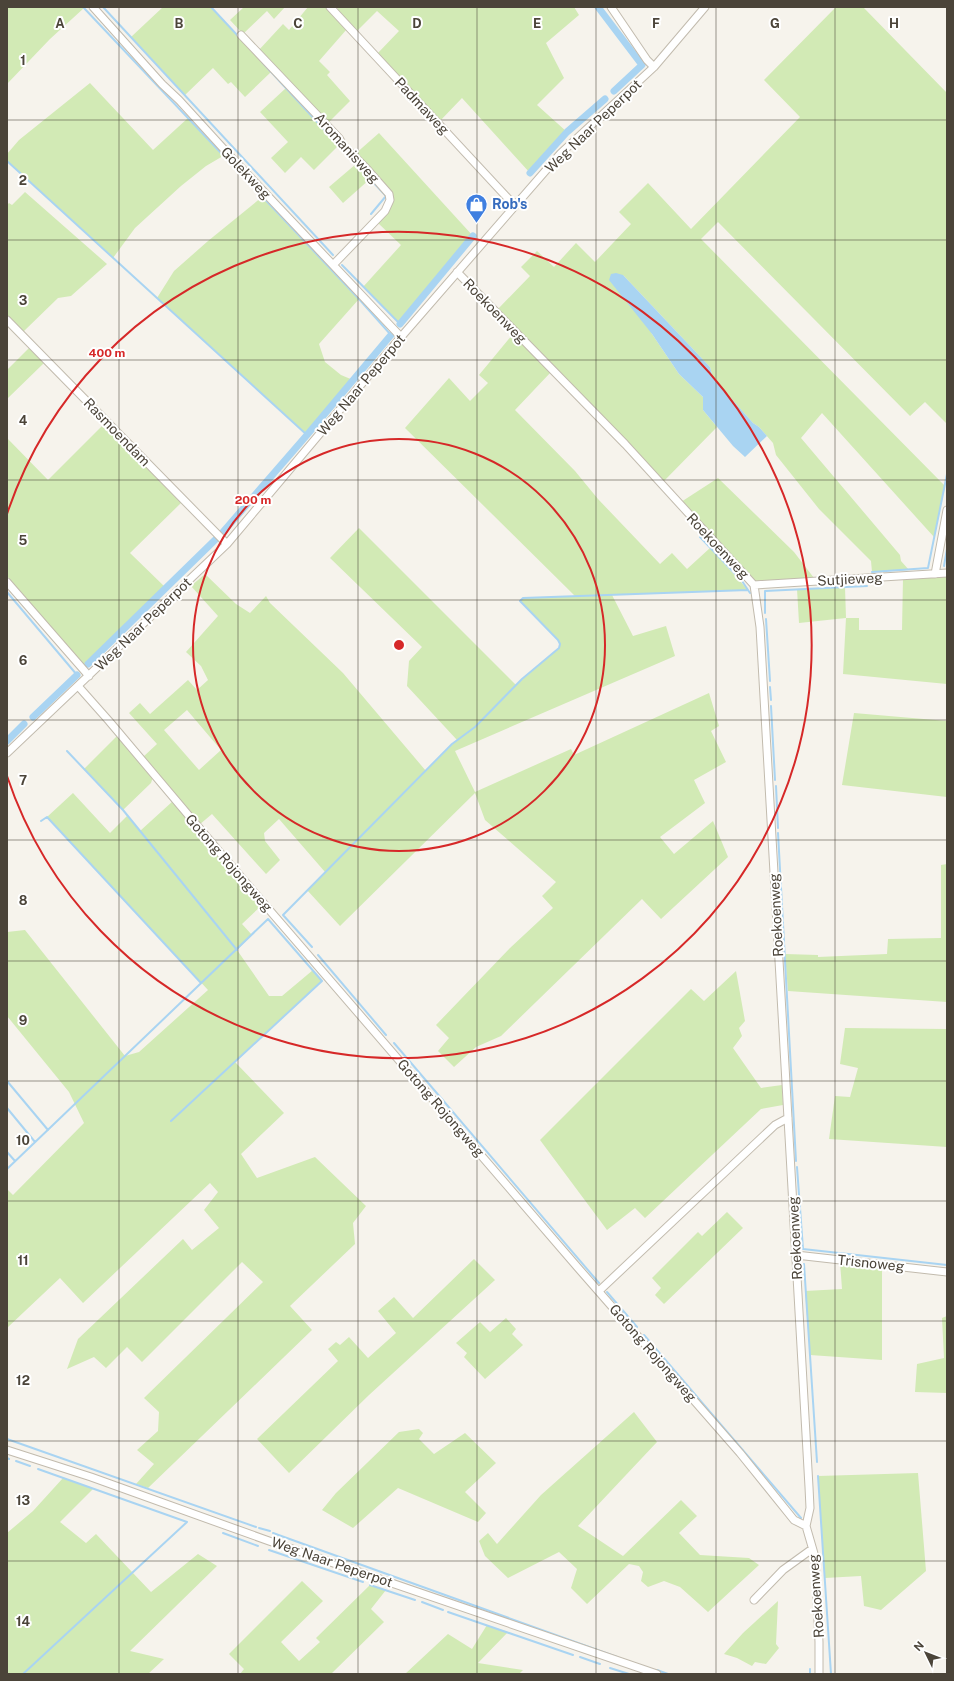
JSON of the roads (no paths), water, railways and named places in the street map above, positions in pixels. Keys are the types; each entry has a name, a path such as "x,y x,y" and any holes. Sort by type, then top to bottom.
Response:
{"street":[{"name":"Golekweg","path":"93,7 162,84 179,100 401,337"},
{"name":"Padmaweg","path":"330,7 515,206"},
{"path":"611,7 647,60 654,67"},
{"name":"Weg Naar Peperpot","path":"7,753 227,544 401,337 561,153 654,67 705,7"},
{"name":"Aromanisweg","path":"241,35 339,138 343,145 389,194 390,200 386,211 333,265"},
{"name":"Roekoenweg","path":"457,272 626,444 754,585 760,627 810,1487 810,1508 806,1526 815,1557 819,1674"},
{"name":"Rasmoendam","path":"7,320 227,544"},
{"path":"935,574 947,510"},
{"name":"Sutjieweg","path":"754,585 947,573"},
{"path":"7,582 89,676"},
{"name":"Gotong Rojongweg","path":"78,686 599,1292 740,1453 794,1520 806,1526"},
{"path":"599,1292 775,1125 788,1118"},
{"name":"Trisnoweg","path":"796,1255 947,1272"},
{"name":"Weg Naar Peperpot","path":"7,1450 92,1477 305,1553 657,1674"},
{"path":"754,1600 783,1570 812,1549"}],"water":[{"path":"616,273 623,275 710,367 713,378 753,423 767,436 745,457 733,446 703,410 703,397 679,374 652,334 609,280 611,274"}],"waterway":[{"path":"83,7 359,299 391,335"},
{"path":"103,7 333,255"},
{"path":"211,7 238,36"},
{"path":"598,7 642,65 614,91"},
{"path":"262,62 341,148"},
{"path":"530,173 567,132 605,99"},
{"path":"344,151 386,196 371,214"},
{"path":"7,161 307,435"},
{"path":"400,324 473,236"},
{"path":"342,265 400,324"},
{"path":"223,532 391,335"},
{"path":"872,572 928,568 947,474"},
{"path":"700,537 742,581 750,593"},
{"path":"88,664 215,540"},
{"path":"944,566 947,549"},
{"path":"765,613 765,591 867,586"},
{"path":"312,947 283,915 452,744 475,727 522,679 559,648 560,644 558,640 520,601 523,598 748,590"},
{"path":"7,592 77,675"},
{"path":"766,619 770,681"},
{"path":"33,717 77,675"},
{"path":"770,687 771,700"},
{"path":"771,706 775,780"},
{"path":"7,741 24,724"},
{"path":"67,751 123,810 237,950"},
{"path":"776,786 778,828"},
{"path":"41,821 47,817 201,983"},
{"path":"778,833 796,1161"},
{"path":"7,1169 268,919 322,981 171,1121"},
{"path":"318,955 386,1035"},
{"path":"394,1043 599,1283"},
{"path":"7,1081 48,1130"},
{"path":"7,1108 35,1142"},
{"path":"7,1152 15,1161"},
{"path":"797,1167 803,1249 947,1265"},
{"path":"804,1264 817,1462"},
{"path":"607,1292 637,1327"},
{"path":"644,1335 801,1518"},
{"path":"7,1439 256,1527"},
{"path":"16,1461 30,1466"},
{"path":"23,1674 187,1522 38,1469"},
{"path":"818,1476 831,1674"},
{"path":"259,1528 270,1531"},
{"path":"223,1533 258,1546"},
{"path":"273,1533 617,1657"},
{"path":"269,1550 363,1582"},
{"path":"370,1585 415,1600"},
{"path":"422,1602 443,1610"},
{"path":"448,1612 573,1655"},
{"path":"580,1657 600,1664"},
{"path":"610,1668 629,1674"},
{"path":"810,1669 810,1674"},
{"path":"657,1670 668,1674"}],"place":[{"name":"Rob's","path":"476,224"}]}
